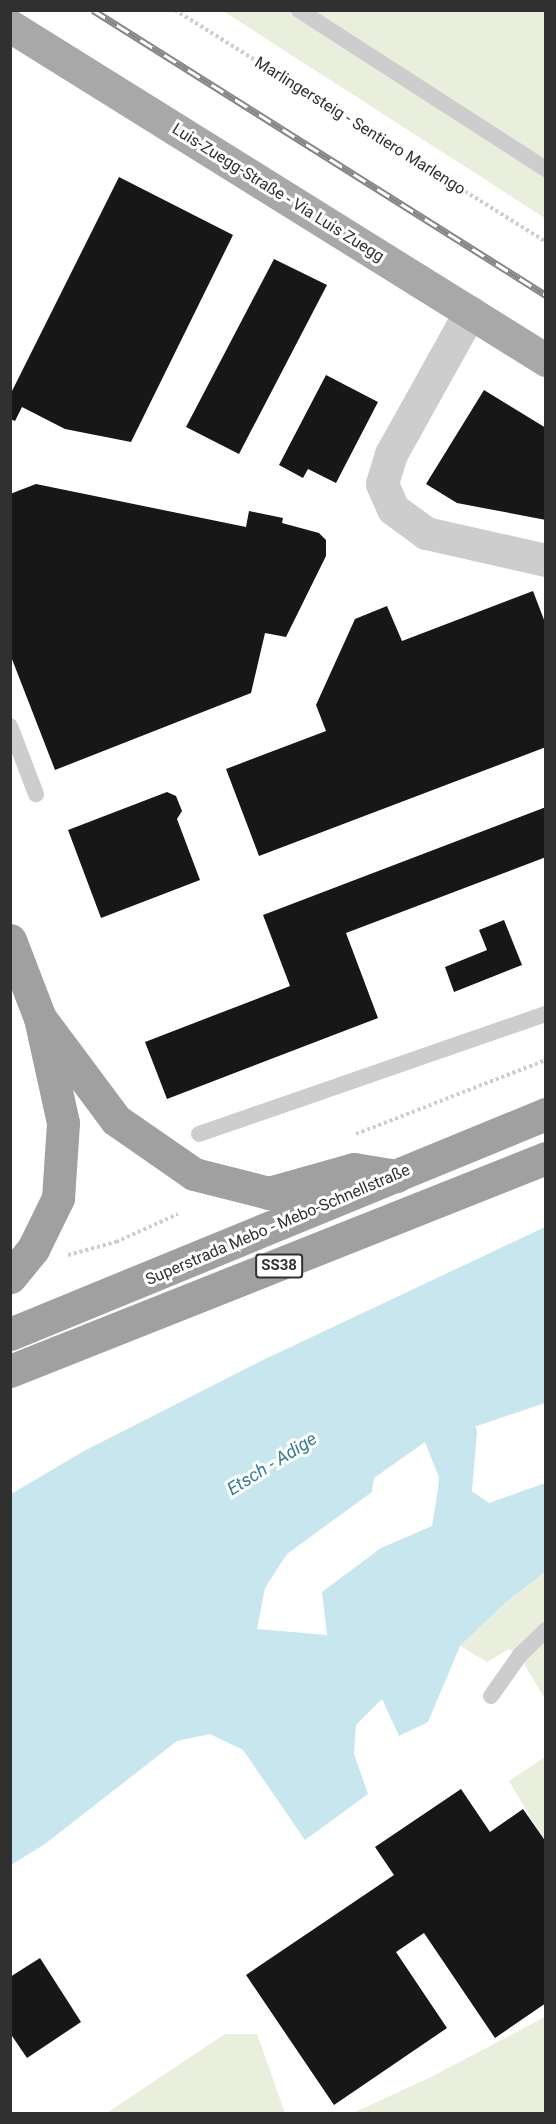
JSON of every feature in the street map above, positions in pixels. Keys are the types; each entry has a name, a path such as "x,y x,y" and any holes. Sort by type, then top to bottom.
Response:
{"highway":[{"path":"10,940 40,1018 63,1123 58,1198 33,1249 10,1277"},
{"path":"40,1018 116,1120 194,1174 269,1193 354,1168 396,1176"},
{"name":"Superstrada Mebo - Mebo-Schnellstraße","path":"10,1334 546,1114"},
{"name":"SS38","path":"10,1371 98,1340 546,1158"}],"main road":[{"name":"Luis-Zuegg-Straße - Via Luis Zuegg","path":"10,26 546,360"}],"street":[{"path":"470,312 391,454 382,484 393,509 426,533 546,560"}],"lane":[{"path":"299,10 546,169"},
{"path":"10,726 36,794"},
{"path":"199,1134 546,1014"},
{"path":"491,1696 520,1655 546,1630"}],"path":[{"name":"Marlingersteig - Sentiero Marlengo","path":"175,10 546,242"},
{"path":"350,1137 546,1060"},
{"path":"61,1257 116,1242 178,1214"}],"green space":[{"path":"222,11 545,11 545,218 226,13"},
{"path":"545,1572 545,1699 519,1655 509,1649 487,1662 460,1646 506,1602"},
{"path":"545,1757 545,1842 509,1781"},
{"path":"545,2017 545,2113 353,2113 433,2076"},
{"path":"225,2034 257,2034 285,2113 107,2113"}],"water":[{"name":"Etsch - Adige","path":"545,1227 545,1403 474,1427 461,1478 440,1480 425,1442 374,1478 372,1492 287,1554 265,1588 257,1629 327,1635 322,1592 381,1548 432,1526 438,1489 464,1486 489,1503 545,1483 545,1572 506,1602 460,1646 428,1722 399,1736 382,1699 356,1725 354,1754 368,1794 305,1840 243,1750 210,1734 177,1741 45,1844 11,1865 11,1494 84,1451 261,1361"}],"building":[{"path":"119,177 233,235 131,442 65,429 22,407 15,421 10,419 10,395"},
{"path":"274,259 327,285 239,454 186,427"},
{"path":"326,375 378,402 336,483 308,469 303,478 279,465"},
{"path":"484,390 546,428 546,520 457,503 426,484"},
{"path":"36,484 246,527 249,511 283,518 282,523 319,533 326,540 326,556 286,637 265,633 251,693 55,770 10,654 10,494"},
{"path":"533,591 546,625 546,747 259,856 226,769 326,731 316,705 355,619 387,606 402,641"},
{"path":"167,792 176,796 182,811 177,819 200,880 101,918 68,830"},
{"path":"546,807 546,857 346,933 378,1018 167,1099 145,1042 290,986 263,915"},
{"path":"504,920 522,965 454,992 445,967 487,950 479,930"},
{"path":"461,1789 490,1832 523,1809 546,1842 546,2003 495,2038 424,1933 396,1952 447,2028 334,2105 246,1975 394,1875 375,1847"},
{"path":"40,1958 81,2022 27,2058 10,2033 10,1977"}],"waterway":[{"path":"451,1535 460,1433"}],"railway":[{"path":"93,10 546,295"}]}
